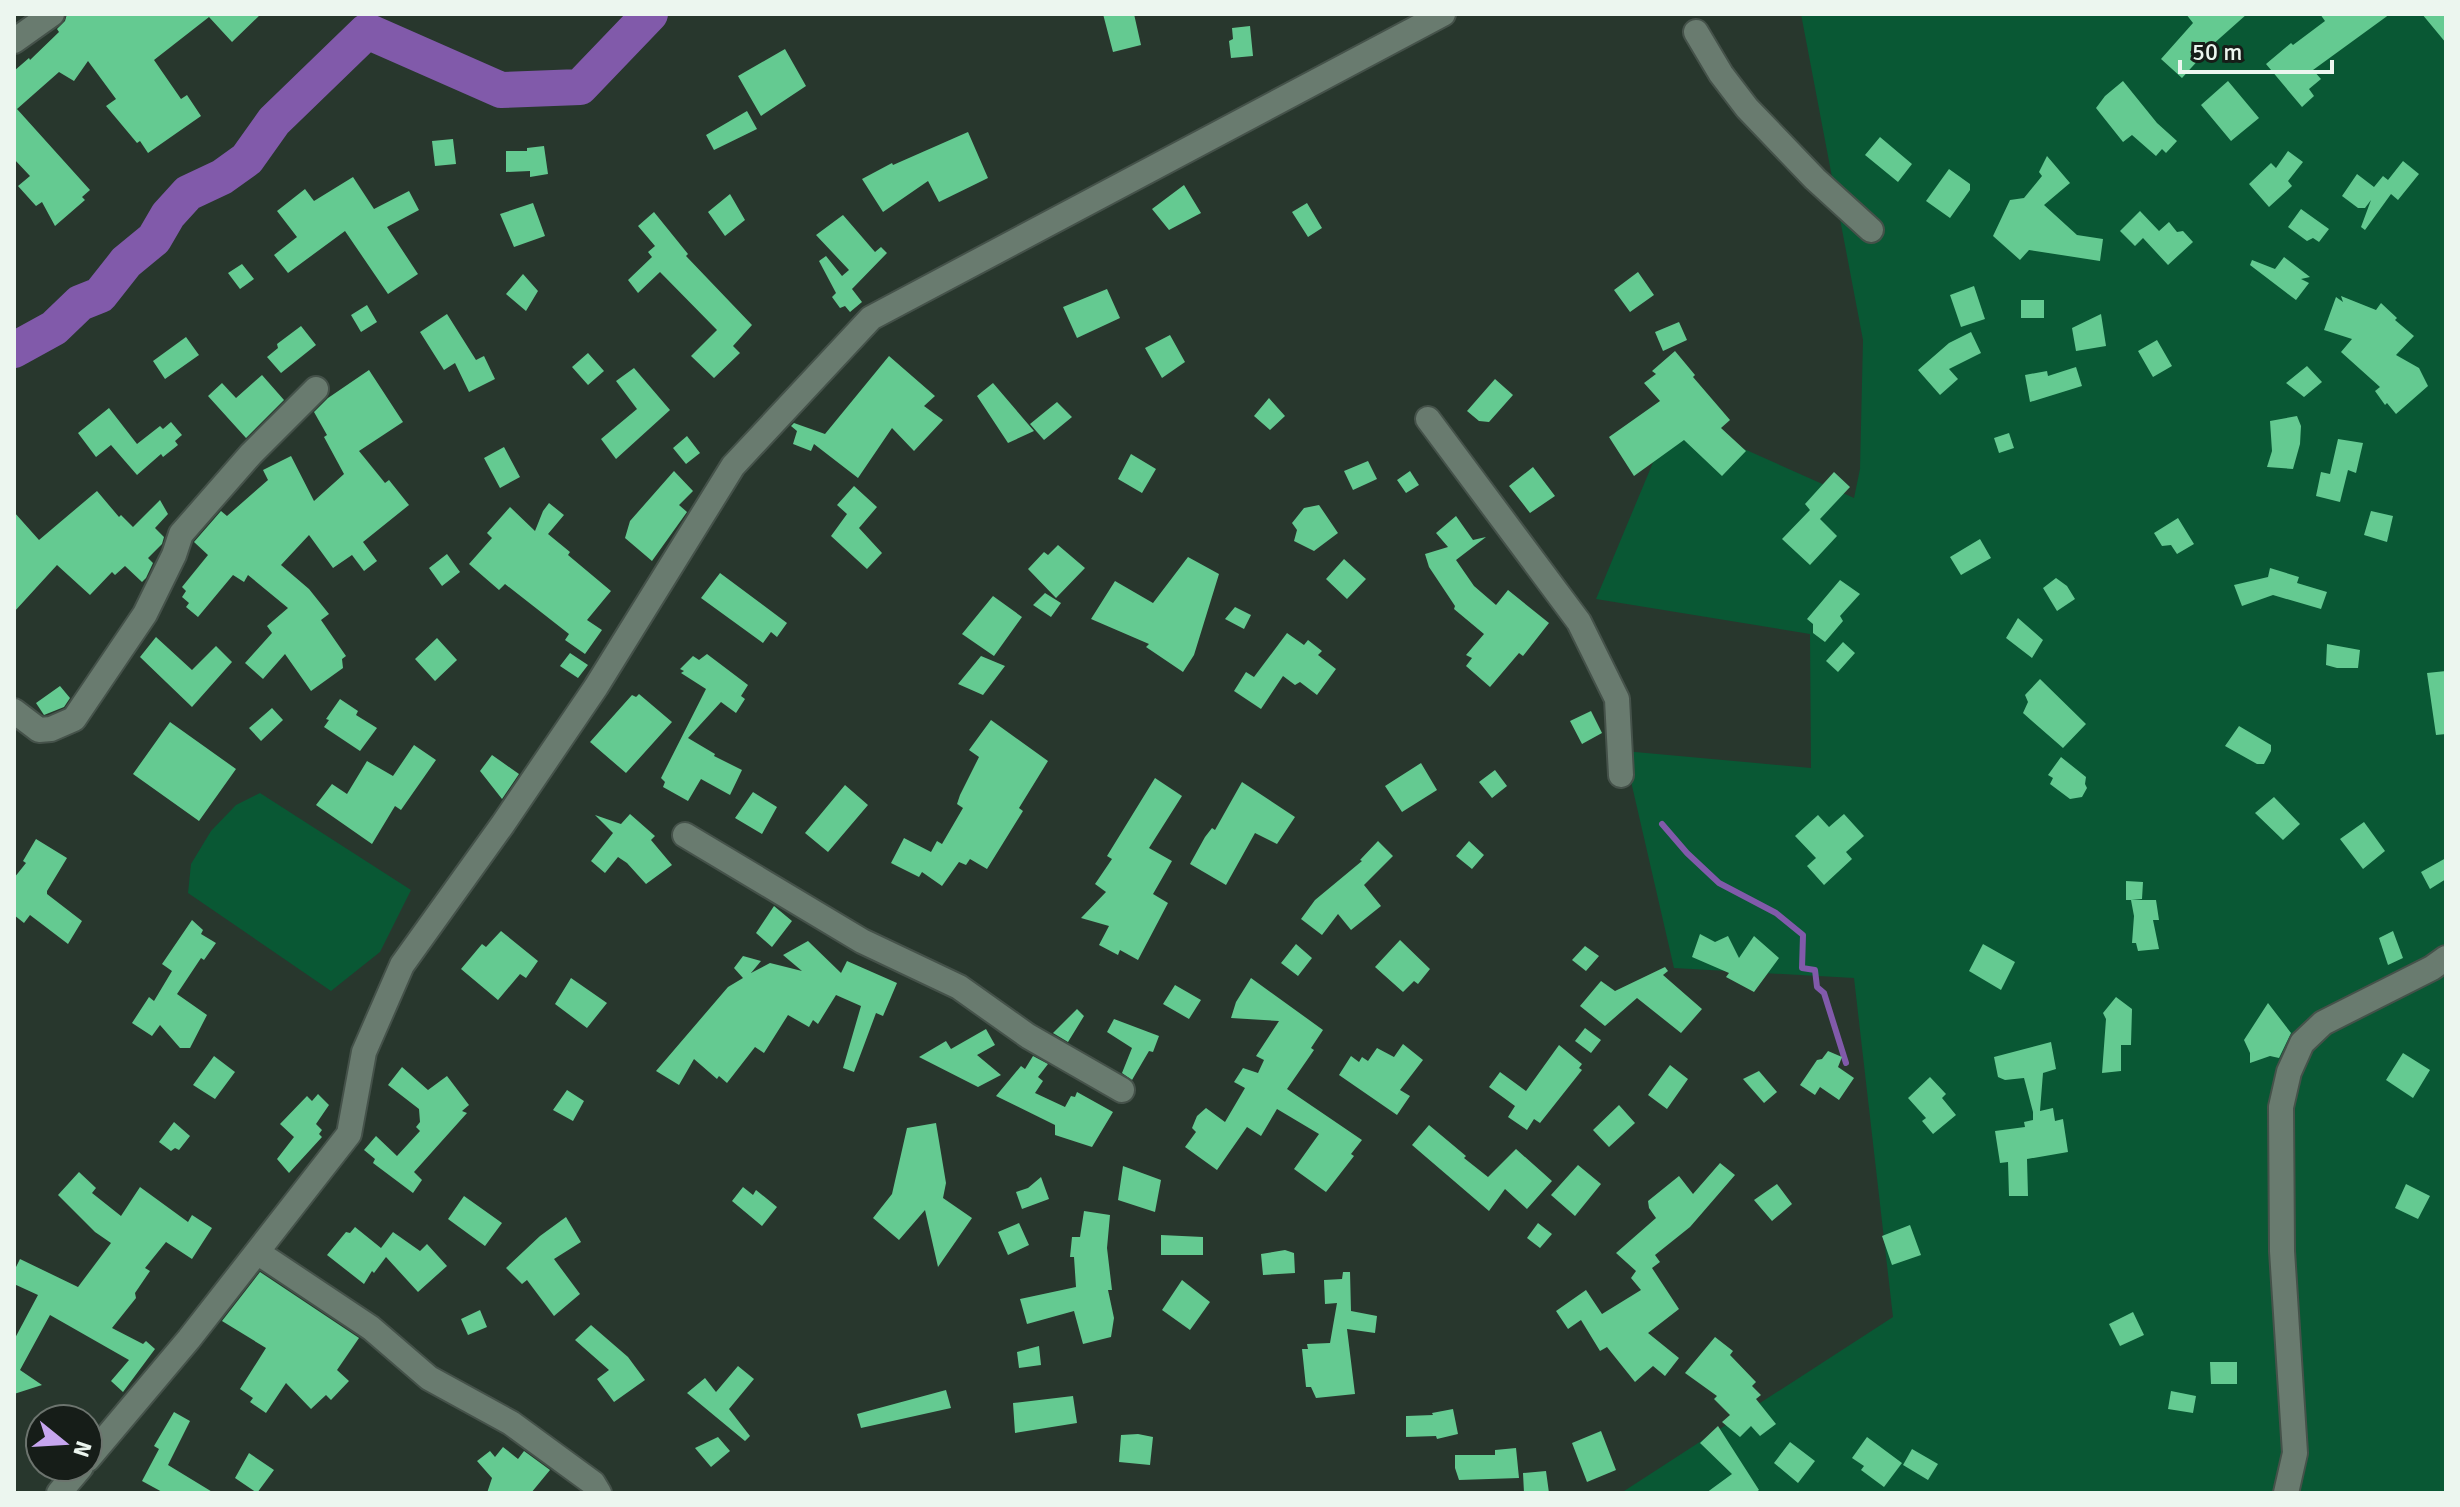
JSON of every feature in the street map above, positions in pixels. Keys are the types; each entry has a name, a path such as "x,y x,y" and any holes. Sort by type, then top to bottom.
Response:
{"street":[{"path":"14,41 52,14"},
{"path":"104,1440 189,1339 349,1134 364,1052 402,965 596,687 733,466 871,318 1443,14"},
{"path":"1696,32 1721,74 1747,108 1815,179 1871,230"},
{"path":"14,711 39,730 51,729 74,719 145,614 181,534 251,454 316,389"},
{"path":"1428,419 1579,622 1617,699 1621,775"},
{"path":"685,835 862,941 959,987 1028,1036 1122,1090"},
{"path":"2286,1493 2295,1453 2282,1251 2281,1107 2289,1072 2302,1043 2323,1023 2446,958"},
{"path":"257,1252 371,1328 429,1378 511,1423 593,1483 599,1493"}],"green space":[{"path":"1801,14 2446,14 2446,1493 1621,1493 1893,1317 1854,978 1674,968 1624,751 1811,768 1810,634 1596,599 1672,417 1854,498 1860,469 1863,340"},
{"path":"260,793 411,890 380,952 331,991 188,893 191,864 211,831 236,805"}],"building":[{"path":"67,14 261,14 232,42 209,17 154,60 181,99 187,95 201,116 148,153 106,106 116,99 88,61 74,81 59,72 17,109 90,190 82,197 85,200 55,226 42,202 36,206 18,186 30,176 14,159 14,71 59,32 57,29"},
{"path":"1103,14 1134,14 1141,45 1113,52"},
{"path":"2186,14 2247,14 2211,46 2182,78 2161,59 2193,23"},
{"path":"2320,14 2390,14 2313,70 2321,79 2309,89 2314,96 2302,107 2266,64 2325,21"},
{"path":"2422,14 2446,14 2446,43"},
{"path":"1250,26 1253,56 1231,58 1229,41 1233,39 1232,28"},
{"path":"785,49 806,86 761,116 738,76"},
{"path":"2123,81 2157,123 2177,141 2166,153 2162,149 2156,156 2132,135 2123,142 2096,108"},
{"path":"2228,81 2259,118 2231,141 2201,105"},
{"path":"747,111 757,129 714,150 706,135"},
{"path":"968,132 988,178 939,202 928,181 883,212 862,179 892,163"},
{"path":"1880,137 1912,164 1898,182 1865,155"},
{"path":"453,139 456,164 435,166 432,141"},
{"path":"544,146 548,174 530,177 530,171 506,172 506,151 527,151 527,148"},
{"path":"2288,151 2303,162 2288,181 2292,186 2269,207 2249,184 2271,163 2276,168"},
{"path":"2047,156 2070,183 2044,205 2077,235 2103,239 2100,261 2029,250 2020,260 1993,236 2010,200 2024,198 2042,176 2039,172"},
{"path":"2403,161 2419,174 2398,200 2391,194 2365,230 2361,227 2371,200 2365,208 2358,208 2342,196 2357,174 2374,187 2383,176 2388,180"},
{"path":"1949,169 1970,184 1970,190 1950,218 1926,201"},
{"path":"353,177 374,209 409,191 419,210 387,227 418,274 388,294 345,231 288,273 274,255 297,237 277,211 305,189 314,201"},
{"path":"1184,185 1201,213 1169,230 1152,209"},
{"path":"730,194 745,220 725,236 708,212"},
{"path":"533,203 545,236 514,247 500,214"},
{"path":"1307,203 1322,228 1308,237 1292,212"},
{"path":"2301,209 2329,229 2319,242 2313,238 2307,241 2288,227"},
{"path":"2140,211 2159,231 2169,222 2177,232 2183,231 2193,242 2168,265 2143,238 2135,246 2120,231"},
{"path":"654,212 688,254 686,256 752,325 733,346 740,353 714,378 691,356 717,330 660,272 638,293 628,280 652,257 648,252 655,246 638,226"},
{"path":"843,215 875,252 881,247 887,253 852,289 862,302 850,312 845,306 840,308 832,297 836,293 819,261 826,256 842,276 849,270 816,235"},
{"path":"2284,257 2310,277 2301,279 2309,283 2296,300 2250,265 2252,260 2275,269"},
{"path":"242,264 254,279 240,289 228,273"},
{"path":"1638,272 1654,295 1630,312 1614,290"},
{"path":"523,274 538,291 526,311 506,294"},
{"path":"1974,286 1985,319 1961,327 1950,295"},
{"path":"1107,289 1120,318 1077,338 1063,307"},
{"path":"2341,296 2376,310 2381,303 2414,336 2396,355 2419,368 2428,386 2396,414 2375,391 2380,387 2341,352 2352,339 2324,330 2336,297 2343,302"},
{"path":"2021,300 2044,300 2044,318 2021,318"},
{"path":"367,305 377,322 361,332 351,315"},
{"path":"447,314 476,360 484,356 495,379 469,392 455,363 444,370 420,332"},
{"path":"2101,314 2106,346 2076,351 2072,328"},
{"path":"1679,322 1687,340 1663,351 1655,332"},
{"path":"301,326 316,345 281,373 267,357 278,348 277,344"},
{"path":"1971,332 1981,353 1949,369 1958,379 1940,395 1918,370 1949,343"},
{"path":"1170,335 1185,362 1162,378 1145,348"},
{"path":"186,337 199,355 165,379 153,361"},
{"path":"2157,340 2172,366 2153,377 2138,351"},
{"path":"1675,351 1730,420 1721,428 1746,451 1722,476 1684,440 1634,476 1609,437 1660,401 1644,383 1656,374 1652,371"},
{"path":"588,353 604,371 588,385 572,367"},
{"path":"889,356 935,396 924,406 943,420 914,451 892,428 858,478 814,444 811,451 793,444 797,431 791,426 794,423 825,434"},
{"path":"2307,366 2322,382 2304,397 2286,383"},
{"path":"2076,367 2082,386 2030,402 2025,375 2047,371 2048,376"},
{"path":"634,368 670,410 616,459 601,439 637,409 616,381"},
{"path":"369,370 403,422 359,451 385,483 389,480 409,505 363,542 377,561 364,571 352,555 333,568 309,535 281,565 309,589 329,614 321,620 346,656 342,659 343,668 311,691 285,654 263,679 245,663 272,633 267,626 288,608 248,575 244,582 233,575 198,617 186,607 189,603 182,597 186,591 182,587 208,555 194,542 221,511 227,516 268,480 263,470 291,456 314,501 344,474 314,412 328,398"},
{"path":"262,375 284,400 246,438 208,396 222,383 236,398"},
{"path":"1495,379 1513,395 1489,422 1479,421 1467,411"},
{"path":"993,383 1034,431 1008,443 977,396"},
{"path":"1269,398 1285,416 1270,430 1254,416"},
{"path":"1057,402 1072,417 1044,440 1030,424"},
{"path":"109,408 137,444 160,426 163,429 171,422 182,435 175,441 178,445 163,457 161,454 137,475 111,445 96,457 78,433"},
{"path":"2297,416 2301,426 2300,444 2293,469 2267,467 2272,451 2270,421"},
{"path":"2009,433 2014,448 1999,453 1994,438"},
{"path":"687,436 700,453 686,464 673,448"},
{"path":"2338,439 2363,443 2356,473 2348,470 2340,502 2316,496 2321,472 2330,474"},
{"path":"504,447 520,477 500,488 484,458"},
{"path":"1131,454 1156,469 1142,493 1118,479"},
{"path":"1368,461 1377,479 1353,490 1344,471"},
{"path":"1533,467 1555,496 1530,513 1509,486"},
{"path":"674,471 693,491 679,505 687,512 652,561 625,538 630,521"},
{"path":"1410,471 1419,485 1406,493 1397,480"},
{"path":"1834,472 1850,487 1820,519 1837,536 1810,565 1782,539 1810,510 1805,504"},
{"path":"854,486 877,507 859,528 882,553 867,569 831,536 847,514 837,505"},
{"path":"97,491 119,517 121,515 133,527 160,500 168,514 155,528 164,537 162,544 148,558 153,563 146,578 142,582 125,566 115,575 112,572 90,595 57,565 14,612 14,512 39,540"},
{"path":"549,503 564,515 548,534 611,591 587,620 602,630 585,654 565,640 569,634 505,584 499,590 469,564 492,538 487,533 510,507 535,531"},
{"path":"1319,505 1338,533 1314,551 1294,541 1297,530 1292,523 1304,508"},
{"path":"2371,511 2393,516 2387,542 2364,535"},
{"path":"1456,516 1473,540 1486,537 1456,560 1474,586 1496,605 1508,590 1549,623 1523,656 1519,653 1490,687 1466,666 1472,658 1466,655 1484,634 1454,609 1429,567 1425,554 1448,547 1436,533"},
{"path":"2178,518 2194,544 2177,554 2171,545 2162,546 2154,533"},
{"path":"1980,539 1991,558 1961,575 1950,557"},
{"path":"1058,545 1085,568 1056,598 1028,569 1044,552 1048,555"},
{"path":"447,554 460,572 442,586 429,568"},
{"path":"1188,557 1219,574 1194,655 1183,672 1146,647 1149,644 1091,619 1115,581 1153,603"},
{"path":"1344,559 1366,579 1347,599 1326,579"},
{"path":"2270,568 2299,577 2297,583 2327,592 2321,609 2273,595 2242,606 2234,585 2268,577"},
{"path":"720,573 787,623 777,637 771,632 763,643 701,598"},
{"path":"2056,578 2067,586 2075,599 2057,611 2043,588"},
{"path":"1840,580 1860,594 1840,616 1843,621 1825,642 1813,633 1813,624 1807,619"},
{"path":"1045,593 1061,603 1051,617 1033,605"},
{"path":"993,596 1022,617 994,656 962,634"},
{"path":"1235,607 1251,615 1244,629 1225,619"},
{"path":"2018,618 2043,640 2032,658 2006,638"},
{"path":"1287,633 1304,645 1308,640 1322,651 1318,655 1336,669 1317,695 1300,682 1295,685 1283,676 1261,709 1234,691 1246,672 1254,677"},
{"path":"156,637 192,670 216,646 232,662 192,707 140,657"},
{"path":"437,638 457,660 435,681 415,659"},
{"path":"1843,642 1855,653 1838,672 1826,661"},
{"path":"2327,644 2360,650 2358,668 2326,665"},
{"path":"570,653 588,665 578,678 560,666"},
{"path":"707,654 748,685 741,696 745,699 736,713 721,702 688,738 742,770 730,795 701,779 688,801 663,787 665,782 661,778 706,689 681,673 684,671 680,669 693,656 699,660"},
{"path":"981,656 1005,666 983,695 958,684"},
{"path":"2446,671 2446,734 2436,735 2427,673"},
{"path":"2040,679 2086,724 2063,748 2023,713 2028,702 2025,695"},
{"path":"60,686 70,698 64,707 44,715 36,703"},
{"path":"639,694 672,722 626,773 590,742 632,695 636,697"},
{"path":"340,699 358,711 356,715 377,728 360,751 324,727"},
{"path":"272,708 283,720 261,741 249,728"},
{"path":"1591,711 1602,733 1582,744 1570,721"},
{"path":"991,720 1048,761 1019,808 1023,811 987,869 970,859 966,865 959,862 942,886 922,872 919,877 891,863 904,838 931,852 937,841 942,844 963,808 957,804 979,757 969,750"},
{"path":"170,722 236,769 199,821 133,774"},
{"path":"2239,726 2271,745 2264,764 2257,764 2225,746"},
{"path":"414,745 436,760 401,810 395,806 372,844 316,805 332,784 347,794 367,761 393,776"},
{"path":"492,755 519,774 502,799 480,771"},
{"path":"2061,757 2086,777 2087,788 2082,797 2070,799 2050,784 2053,778 2048,775"},
{"path":"1421,763 1437,790 1402,812 1385,786"},
{"path":"1495,770 1507,786 1492,798 1479,782"},
{"path":"1155,778 1182,796 1149,848 1172,861 1153,894 1168,903 1138,960 1120,950 1118,955 1099,945 1109,926 1081,918 1106,892 1095,884 1112,859 1107,856"},
{"path":"1242,782 1295,817 1277,844 1255,833 1226,885 1190,864 1205,837 1212,828 1215,830"},
{"path":"845,785 868,805 828,852 805,833"},
{"path":"753,792 777,807 762,834 735,818"},
{"path":"2274,797 2300,824 2283,840 2255,813"},
{"path":"630,814 655,836 651,840 672,865 646,884 618,857 605,873 591,861 613,833 595,815 621,824"},
{"path":"1844,814 1864,836 1846,852 1852,859 1824,885 1807,866 1816,858 1795,836 1818,815 1829,827"},
{"path":"2364,822 2385,851 2363,869 2340,839"},
{"path":"36,839 67,858 47,894 82,921 68,944 30,915 24,923 14,915 14,878 26,863 23,861"},
{"path":"1378,841 1393,856 1364,885 1381,906 1351,930 1338,914 1322,935 1301,919 1315,900 1362,861"},
{"path":"1469,841 1484,855 1472,869 1456,856"},
{"path":"2446,858 2446,879 2430,889 2421,872"},
{"path":"2126,881 2143,882 2142,899 2126,900"},
{"path":"2131,900 2156,900 2159,920 2153,920 2159,949 2138,951 2136,943 2132,943 2134,916"},
{"path":"774,906 792,921 772,947 756,933"},
{"path":"192,920 203,930 201,934 216,943 204,960 201,958 177,994 207,1015 190,1048 180,1048 160,1025 152,1036 132,1023 149,997 154,1001 172,971 162,964"},
{"path":"501,931 538,961 526,978 520,974 498,1000 461,969 482,944 486,947"},
{"path":"2393,931 2403,958 2388,965 2379,938"},
{"path":"1700,934 1715,942 1728,936 1739,958 1754,936 1779,958 1754,992 1726,977 1729,973 1692,957"},
{"path":"1400,940 1430,969 1418,984 1414,981 1403,992 1375,967"},
{"path":"808,941 841,973 847,961 897,983 883,1016 876,1013 854,1072 843,1068 861,1006 836,995 818,1024 813,1020 809,1027 788,1015 764,1053 755,1047 727,1083 719,1076 717,1079 694,1059 679,1085 656,1071 728,987 743,978 734,968 743,956 761,961 751,973 770,963 802,971 783,955"},
{"path":"1296,944 1312,958 1298,976 1281,963"},
{"path":"1983,944 2015,962 2001,990 1969,971"},
{"path":"1585,946 1599,956 1586,971 1572,960"},
{"path":"1665,967 1668,971 1663,975 1702,1009 1681,1033 1637,998 1605,1026 1580,1006 1601,981 1615,991"},
{"path":"571,978 607,1003 587,1028 555,1004"},
{"path":"1251,978 1323,1030 1311,1048 1314,1050 1287,1089 1362,1140 1351,1154 1354,1156 1326,1192 1294,1169 1319,1134 1277,1109 1261,1136 1247,1127 1217,1170 1185,1147 1196,1132 1192,1128 1197,1116 1206,1108 1225,1122 1245,1088 1234,1082 1243,1068 1258,1073 1264,1060 1256,1056 1279,1021 1231,1018 1236,1002"},
{"path":"1175,985 1201,1000 1189,1019 1163,1004"},
{"path":"2116,997 2132,1009 2131,1045 2121,1045 2121,1071 2102,1073 2106,1019 2103,1013"},
{"path":"2268,1003 2291,1033 2279,1058 2270,1056 2250,1063 2250,1053 2244,1040"},
{"path":"1077,1009 1084,1016 1068,1042 1053,1033"},
{"path":"1114,1019 1159,1036 1153,1052 1149,1051 1132,1080 1122,1073 1132,1048 1107,1032"},
{"path":"1585,1028 1601,1040 1591,1053 1575,1041"},
{"path":"986,1029 995,1045 977,1055 1001,1075 978,1087 919,1057 946,1041 951,1049"},
{"path":"2051,1042 2056,1069 2043,1073 2040,1111 2053,1108 2055,1121 2063,1119 2068,1152 2027,1159 2028,1196 2009,1196 2008,1162 2000,1163 1995,1131 2025,1127 2024,1122 2033,1120 2033,1112 2024,1078 2005,1080 1998,1077 1994,1057"},
{"path":"1403,1044 1423,1060 1400,1090 1410,1096 1397,1115 1339,1075 1351,1056 1359,1062 1362,1057 1368,1061 1377,1048 1394,1057"},
{"path":"1559,1045 1582,1064 1579,1068 1582,1070 1540,1123 1534,1119 1527,1130 1508,1117 1515,1106 1489,1087 1500,1072 1526,1091"},
{"path":"1828,1051 1842,1057 1838,1067 1854,1078 1839,1100 1820,1087 1815,1095 1800,1085 1817,1060"},
{"path":"2403,1053 2430,1070 2413,1098 2386,1080"},
{"path":"214,1056 235,1072 215,1099 193,1085"},
{"path":"1033,1056 1048,1064 1038,1077 1043,1081 1035,1093 1065,1107 1077,1092 1113,1112 1092,1147 1055,1135 1055,1125 996,1096 1021,1066 1025,1069"},
{"path":"1670,1065 1688,1079 1667,1109 1648,1095"},
{"path":"402,1067 428,1090 447,1076 469,1105 462,1111 467,1113 414,1172 422,1180 413,1193 373,1163 375,1159 364,1150 376,1136 397,1156 420,1131 416,1127 420,1122 419,1109 388,1085"},
{"path":"1759,1071 1777,1092 1764,1103 1743,1079"},
{"path":"1930,1077 1946,1094 1942,1098 1956,1115 1933,1134 1922,1121 1926,1118 1908,1098"},
{"path":"567,1090 584,1101 573,1121 553,1110"},
{"path":"318,1094 329,1105 316,1124 322,1130 319,1134 322,1137 289,1173 277,1159 294,1137 280,1124 307,1096 312,1101"},
{"path":"1619,1105 1635,1123 1609,1147 1593,1130"},
{"path":"174,1122 190,1136 179,1150 175,1148 171,1151 159,1142"},
{"path":"936,1123 946,1183 943,1198 972,1218 938,1267 925,1210 899,1240 873,1218 892,1194 907,1128"},
{"path":"1429,1125 1488,1177 1516,1149 1552,1181 1527,1209 1505,1189 1489,1211 1412,1145"},
{"path":"1720,1163 1735,1175 1690,1227 1655,1255 1660,1262 1652,1268 1679,1309 1648,1333 1679,1358 1665,1376 1653,1366 1635,1382 1607,1347 1600,1351 1581,1320 1568,1329 1556,1311 1586,1290 1602,1314 1641,1290 1631,1278 1636,1271 1616,1253 1656,1218 1648,1201 1679,1176 1693,1194"},
{"path":"1578,1165 1601,1184 1575,1216 1551,1195"},
{"path":"1123,1166 1161,1180 1155,1212 1118,1200"},
{"path":"79,1172 96,1188 92,1193 121,1216 140,1187 188,1222 192,1215 212,1228 192,1259 166,1242 145,1268 150,1271 135,1293 136,1298 112,1328 143,1344 146,1341 155,1349 123,1392 111,1381 129,1360 50,1315 20,1370 42,1385 14,1394 14,1340 38,1295 14,1284 14,1271 20,1259 78,1287 111,1243 95,1232 58,1195"},
{"path":"1041,1177 1049,1199 1022,1209 1016,1192 1028,1188"},
{"path":"1777,1184 1792,1204 1772,1221 1754,1200"},
{"path":"2406,1184 2430,1196 2418,1219 2395,1208"},
{"path":"743,1187 753,1195 756,1190 777,1207 762,1226 732,1201"},
{"path":"464,1196 502,1223 485,1246 448,1219"},
{"path":"1084,1211 1110,1215 1107,1248 1112,1290 1108,1290 1114,1318 1111,1337 1083,1344 1074,1311 1027,1324 1020,1299 1076,1287 1074,1257 1070,1257 1072,1237 1080,1237"},
{"path":"566,1217 581,1242 554,1259 580,1294 554,1316 527,1280 522,1284 506,1268"},
{"path":"1019,1223 1029,1245 1008,1255 998,1232"},
{"path":"1538,1223 1552,1234 1540,1248 1527,1238"},
{"path":"1910,1225 1921,1255 1892,1265 1882,1236"},
{"path":"355,1227 381,1248 393,1232 420,1251 427,1244 447,1266 418,1292 386,1257 364,1284 327,1255 346,1232 350,1233"},
{"path":"1161,1235 1203,1237 1203,1255 1161,1255"},
{"path":"1285,1250 1294,1253 1295,1273 1263,1275 1261,1254"},
{"path":"260,1272 359,1338 337,1370 349,1381 331,1400 326,1395 311,1409 286,1383 266,1413 250,1402 253,1398 240,1389 266,1348 222,1321"},
{"path":"1343,1272 1350,1272 1351,1311 1377,1316 1375,1333 1347,1329 1355,1394 1316,1398 1311,1387 1306,1387 1302,1349 1308,1349 1307,1344 1330,1343 1337,1303 1325,1304 1324,1280 1342,1279"},
{"path":"1182,1280 1210,1302 1190,1330 1162,1310"},
{"path":"480,1310 487,1327 468,1335 461,1319"},
{"path":"2133,1312 2144,1335 2120,1346 2109,1324"},
{"path":"591,1325 628,1357 645,1380 614,1402 597,1379 609,1370 575,1340"},
{"path":"1715,1337 1733,1351 1730,1355 1756,1382 1752,1386 1761,1395 1756,1399 1776,1424 1760,1436 1751,1426 1740,1437 1722,1422 1730,1415 1714,1399 1717,1396 1685,1373"},
{"path":"1039,1346 1041,1365 1019,1368 1017,1352"},
{"path":"2210,1362 2237,1362 2237,1384 2211,1384"},
{"path":"738,1366 754,1379 729,1409 750,1436 745,1441 687,1393 705,1378 716,1392"},
{"path":"946,1390 951,1408 861,1428 857,1414"},
{"path":"2171,1391 2196,1396 2193,1413 2168,1409"},
{"path":"1073,1396 1077,1423 1015,1433 1013,1403"},
{"path":"1453,1409 1458,1434 1437,1439 1436,1436 1406,1437 1406,1416 1433,1415"},
{"path":"174,1412 190,1421 168,1465 214,1493 164,1493 142,1481 159,1449 154,1446"},
{"path":"1718,1426 1759,1490 1755,1493 1706,1493 1732,1474 1700,1443"},
{"path":"1601,1431 1616,1470 1587,1482 1572,1443"},
{"path":"1121,1435 1153,1437 1150,1465 1119,1462"},
{"path":"718,1437 730,1451 711,1467 695,1448"},
{"path":"1867,1437 1902,1463 1884,1487 1861,1470 1864,1466 1852,1458"},
{"path":"1790,1442 1815,1461 1798,1483 1774,1463"},
{"path":"503,1447 518,1459 524,1451 550,1470 531,1493 487,1493 492,1478 477,1461 490,1451 495,1457"},
{"path":"1516,1448 1519,1478 1459,1480 1455,1455 1495,1455 1495,1450"},
{"path":"1912,1449 1938,1464 1928,1480 1903,1465"},
{"path":"249,1453 274,1470 257,1493 235,1478"},
{"path":"1546,1471 1549,1493 1524,1493 1523,1473"}],"waterway":[{"path":"14,350 54,328 80,303 100,295 126,262 154,239 168,215 188,193 222,177 247,159 274,121 367,31 501,90 580,87 650,14"},
{"path":"1662,824 1719,883 1776,913 1803,935 1802,968 1815,970 1817,987 1824,993 1846,1063"}]}
